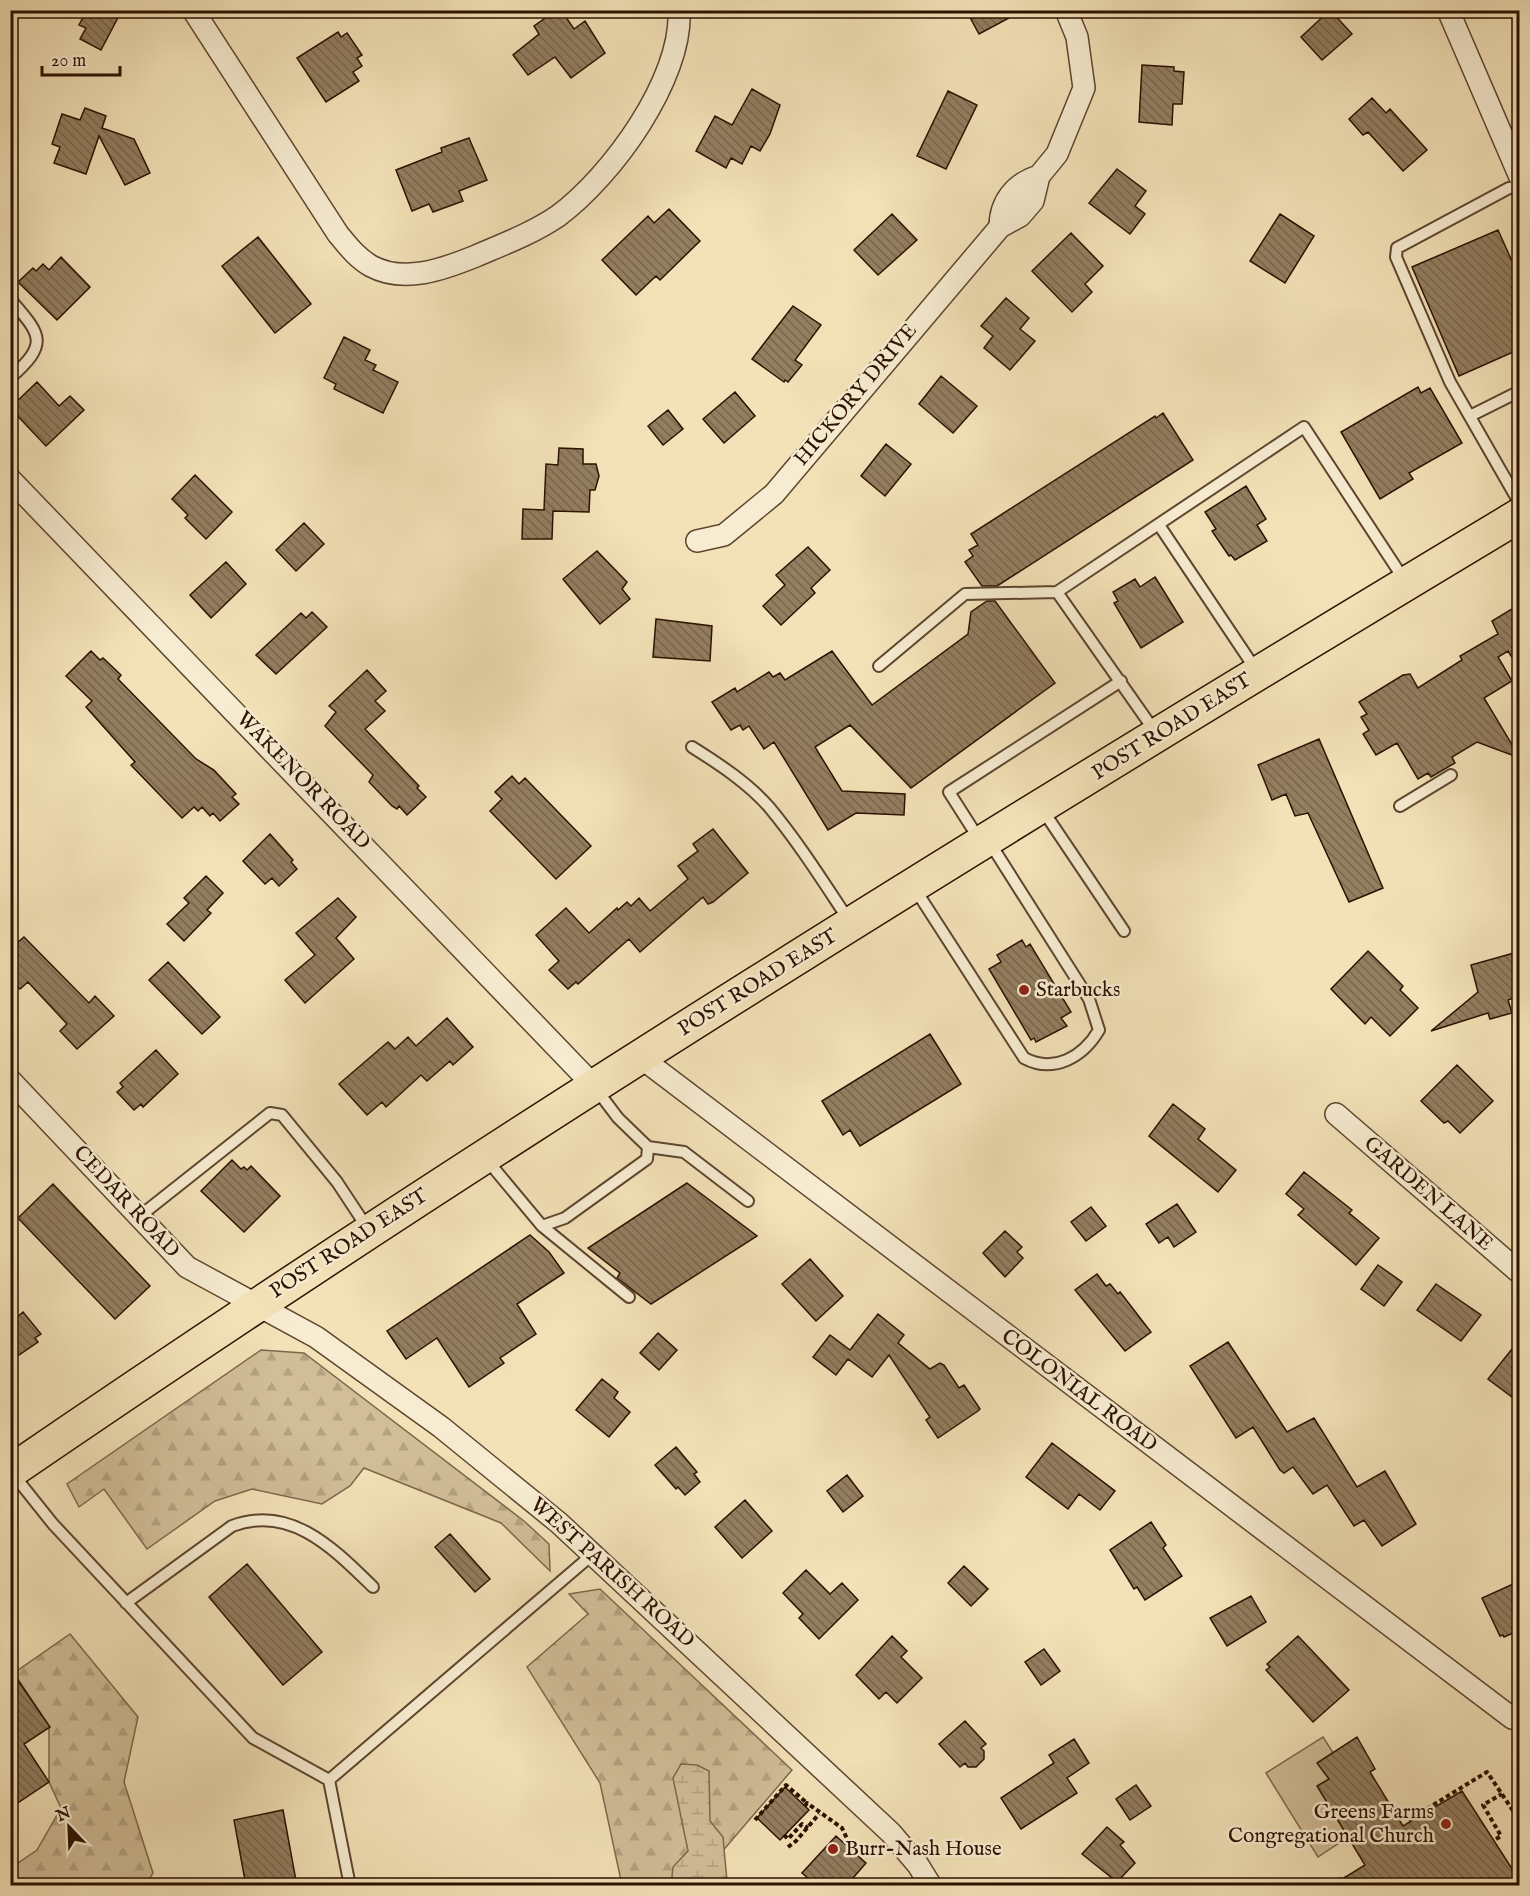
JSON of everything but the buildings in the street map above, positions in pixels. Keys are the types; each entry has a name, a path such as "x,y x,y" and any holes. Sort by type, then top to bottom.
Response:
{"main road":[{"name":"POST ROAD EAST","path":"11,1472 255,1306 483,1156 913,886 1520,515"}],"street":[{"path":"193,10 339,234 356,255 380,269 409,274 433,272 516,239 556,216 599,180 618,157 661,84 680,28 679,10"},
{"name":"HICKORY DRIVE","path":"697,541 724,535 774,494 1000,227 1020,216 1033,201 1039,177 1057,154 1084,88 1077,37 1066,10"},
{"path":"1448,10 1520,177"},
{"name":"WAKENOR ROAD","path":"10,479 594,1086"},
{"name":"COLONIAL ROAD","path":"640,1057 1505,1713 1512,1718 1520,1713"},
{"name":"CEDAR ROAD","path":"10,1080 187,1267 255,1306"},
{"name":"GARDEN LANE","path":"1336,1114 1520,1273"},
{"name":"WEST PARISH ROAD","path":"255,1306 316,1337 441,1427 557,1521 891,1833 918,1865 931,1886"}],"lane":[{"path":"1520,187 1509,188 1397,248 1396,257 1450,382 1520,504"},
{"path":"10,299 34,327 38,337 37,347 23,367 10,378"},
{"path":"1470,416 1520,391"},
{"path":"879,666 965,594 1057,592 1304,427 1406,583"},
{"path":"1159,525 1258,674"},
{"path":"1057,592 1157,736"},
{"path":"913,886 1024,1058 1038,1065 1049,1066 1064,1062 1095,1038 1099,1025 1089,999 986,842 949,792 1120,681"},
{"path":"692,747 725,768 768,806 803,852 851,925"},
{"path":"1400,806 1451,776"},
{"path":"1041,808 1124,931"},
{"path":"594,1086 618,1118 648,1147 684,1152 748,1201"},
{"path":"140,1216 270,1113 282,1115 337,1182 370,1230"},
{"path":"542,1226 565,1218 647,1159 648,1147"},
{"path":"483,1156 542,1226 629,1297"},
{"path":"11,1472 53,1524 253,1738 329,1780 350,1886"},
{"path":"126,1603 224,1532 250,1520 276,1520 305,1531 335,1550 373,1587"},
{"path":"329,1780 593,1554"}],"path":[{"path":"1412,1821 1410,1819 1487,1772 1520,1821"},
{"path":"755,1820 786,1785 806,1805 842,1828 848,1844 854,1842 869,1854"},
{"path":"1496,1839 1501,1836 1483,1805 1502,1794"},
{"path":"1513,1811 1520,1807"},
{"path":"788,1847 798,1843 819,1814"},
{"path":"785,1837 788,1839 802,1824 808,1828"},
{"path":"1336,1886 1335,1882 1345,1877"}],"green space":[{"path":"261,1350 304,1353 524,1521 549,1544 550,1571 501,1523 364,1468 350,1486 322,1504 252,1489 215,1501 147,1549 104,1489 79,1507 67,1484"},
{"path":"600,1589 792,1770 697,1881 701,1885 622,1885 600,1783 527,1667 588,1614 569,1594"},
{"path":"70,1634 138,1717 124,1782 153,1873 146,1885 11,1886 11,1868 37,1850 61,1808 49,1782 49,1726 14,1673"},
{"path":"1323,1737 1344,1770 1348,1837 1318,1857 1266,1773"},
{"path":"681,1764 697,1765 709,1771 710,1821 723,1837 727,1881 725,1885 671,1885 673,1867 688,1851 673,1778"}],"place":[{"name":"Starbucks","path":"1024,990"},
{"name":"Greens Farms Congregational Church","path":"1446,1824"},
{"name":"Burr-Nash House","path":"833,1849"}]}
